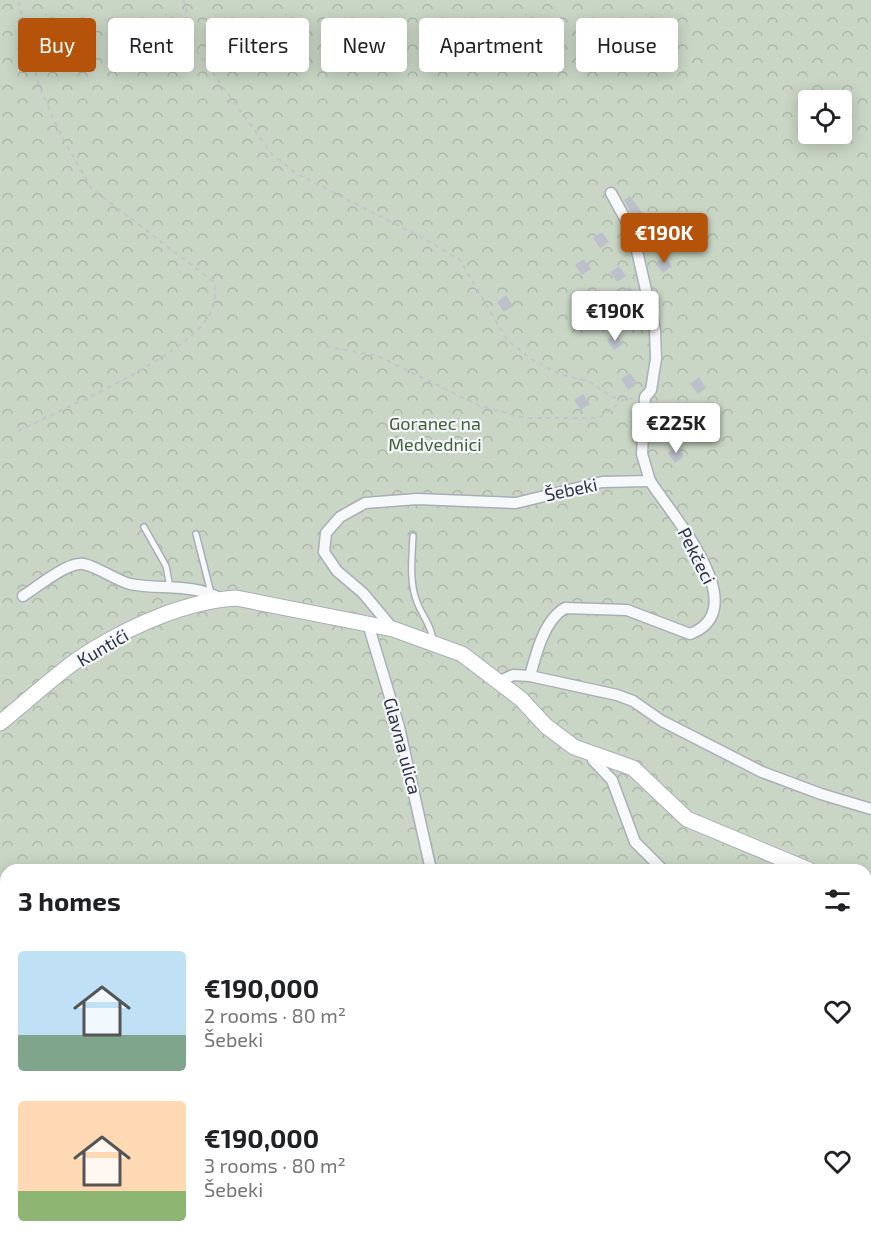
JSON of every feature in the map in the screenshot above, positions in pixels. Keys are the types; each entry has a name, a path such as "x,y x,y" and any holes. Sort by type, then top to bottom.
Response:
{"street":[{"path":"611,193 633,233 655,330 656,359 651,390 645,397 642,454 650,481"},
{"name":"Šebeki","path":"393,628 363,593 337,571 324,552 326,533 340,517 365,503 417,499 516,503 602,482 650,481"},
{"name":"Pekčeci","path":"530,676 553,619 565,608 627,610 690,634 711,622 716,606 711,581 690,536 650,481"},
{"name":"Kuntići","path":"23,596 70,566 78,564 127,583 236,598 393,628"},
{"name":"Kuntići","path":"0,723 93,649 153,621 216,596"},
{"name":"Glavna ulica","path":"369,624 399,727 430,864"},
{"path":"393,628 462,654 521,699 555,733 574,747 633,768 687,819 795,864"},
{"path":"498,682 513,675 530,676 617,695 633,701 662,721 762,771 821,794 871,809"},
{"path":"593,754 593,760 612,780 635,842 657,864"}],"lane":[{"path":"144,527 166,566 170,588"},
{"path":"196,534 216,596"},
{"path":"412,536 412,577 416,600 432,630 433,642"}],"path":[{"path":"18,0 39,86 61,135 91,188 215,283 216,293 210,314 192,336 153,363 18,431"},
{"path":"183,0 186,6 188,39 272,154 297,174 423,238 460,260 507,340 532,360 560,374 590,382 612,397 623,400 645,397"},
{"path":"317,345 378,356 480,406 525,418 599,418 623,400"}],"green space":[{"name":"Goranec na Medvednici","path":"0,0 871,0 871,864 0,864"}],"building":[{"path":"630,196 651,225 642,231 624,200"},
{"path":"602,232 609,242 600,248 593,238"},
{"path":"665,256 672,266 663,273 656,263"},
{"path":"584,259 591,269 582,275 575,265"},
{"path":"619,266 626,276 617,282 610,272"},
{"path":"630,287 638,297 629,303 621,293"},
{"path":"506,295 513,306 504,312 497,302"},
{"path":"605,306 612,315 603,322 596,312"},
{"path":"616,334 623,344 614,350 607,340"},
{"path":"630,373 637,383 628,390 621,379"},
{"path":"699,377 706,388 698,394 690,384"},
{"path":"583,394 590,404 581,410 574,400"},
{"path":"677,446 684,456 675,463 668,453"}]}
